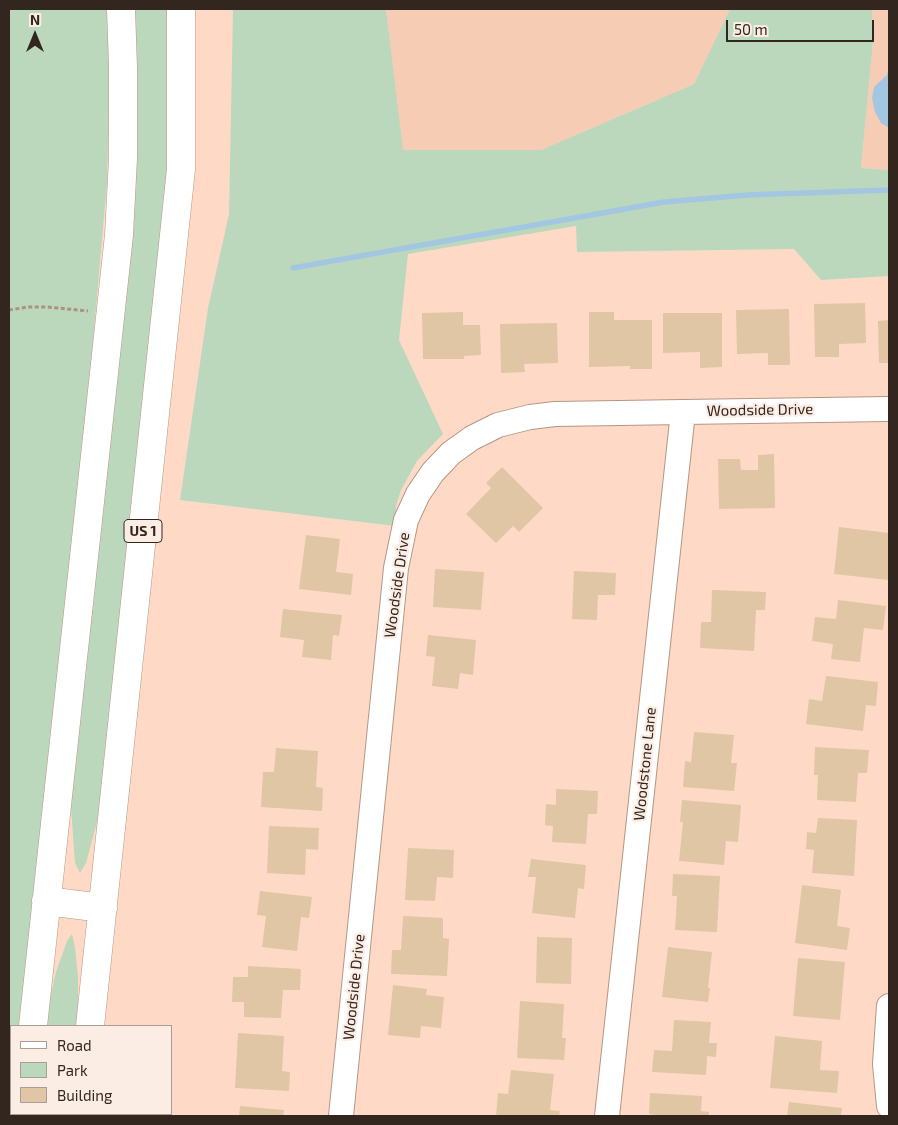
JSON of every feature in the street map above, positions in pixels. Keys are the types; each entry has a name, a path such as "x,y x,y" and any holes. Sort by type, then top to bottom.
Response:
{"main road":[{"path":"33,1025 119,235 123,158 121,9"},
{"name":"US 1","path":"90,1025 182,169 181,9"},
{"path":"46,901 103,908"}],"street":[{"name":"Woodside Drive","path":"341,1116 396,568 402,535 412,506 433,472 451,452 472,438 498,425 518,419 549,415 889,409"},
{"name":"Woodstone Lane","path":"607,1116 683,412"},
{"path":"889,1006 885,1064 889,1106"}],"path":[{"path":"9,310 46,307 111,314"}],"shaded area":[{"path":"386,9 730,9 694,84 541,150 402,150"},
{"path":"872,9 889,9 889,170 861,168 873,42"}],"green space":[{"path":"9,9 107,9 110,72 107,183 85,432 19,1025 10,1025 9,1116"},
{"path":"134,9 167,9 170,138 165,223 103,800 86,863 80,873 75,863 71,808 73,767"},
{"path":"233,9 386,9 403,150 541,150 694,84 730,9 872,9 873,42 861,168 889,170 889,276 821,280 794,249 577,252 576,226 408,254 399,340 443,434 417,461 401,490 396,506 395,526 180,500 208,308 229,214"},
{"path":"72,934 78,977 78,1025 44,1025 56,972 67,941"}],"water":[{"path":"889,64 889,128 881,123 875,112 872,98 874,87 887,75"}],"building":[{"path":"865,303 866,343 839,344 839,357 815,357 814,304"},
{"path":"789,309 790,365 768,365 768,353 737,354 736,310"},
{"path":"463,312 463,325 480,325 481,355 464,356 464,359 423,359 422,313"},
{"path":"589,312 614,312 614,320 652,320 652,369 630,369 630,366 589,367"},
{"path":"663,313 722,313 722,367 700,368 700,352 663,353"},
{"path":"889,320 889,363 879,363 878,321"},
{"path":"557,323 558,363 524,364 525,372 501,373 500,324"},
{"path":"774,454 775,508 719,509 718,459 740,459 741,470 758,470 758,455"},
{"path":"502,467 543,508 519,532 513,526 496,543 466,514 491,488 486,483"},
{"path":"839,527 889,533 889,580 834,574"},
{"path":"306,535 340,539 336,572 353,574 351,595 299,589"},
{"path":"435,569 484,572 481,610 433,607"},
{"path":"574,571 616,573 615,595 598,595 597,620 572,619"},
{"path":"712,590 766,592 765,610 756,610 754,651 700,648 701,622 711,622"},
{"path":"838,600 886,606 883,630 864,628 860,662 831,659 833,644 812,641 815,617 836,619"},
{"path":"283,609 342,615 339,636 333,635 331,660 302,657 304,640 280,637"},
{"path":"428,635 476,640 473,675 460,673 458,689 432,686 435,657 426,656"},
{"path":"826,676 878,682 876,706 866,705 863,731 806,724 809,699 822,701"},
{"path":"694,732 734,735 731,763 737,763 734,791 683,787 685,761 691,762"},
{"path":"815,747 869,750 867,773 858,773 856,802 817,800 818,775 814,775"},
{"path":"276,748 318,751 316,787 323,788 322,811 261,807 263,772 274,772"},
{"path":"556,789 598,791 597,814 588,814 586,844 552,842 553,826 545,825 546,804 556,805"},
{"path":"682,800 741,805 738,842 726,841 724,865 679,861 683,822 680,822"},
{"path":"818,818 857,820 854,876 812,873 814,850 806,849 807,832 816,833"},
{"path":"269,826 319,828 318,850 306,849 305,875 267,873"},
{"path":"408,848 454,850 453,878 437,877 435,901 405,900"},
{"path":"531,859 586,865 584,889 578,888 575,918 532,913 536,877 528,877"},
{"path":"673,874 720,876 717,932 675,930 677,896 672,896"},
{"path":"802,885 841,890 837,926 850,928 847,950 795,943"},
{"path":"260,891 312,897 309,918 301,917 297,951 262,947 266,916 257,915"},
{"path":"403,916 443,918 443,938 449,939 447,976 391,974 392,950 401,950"},
{"path":"537,937 572,938 571,984 536,983"},
{"path":"668,947 712,952 708,1002 662,997"},
{"path":"798,958 845,962 840,1020 793,1016"},
{"path":"248,966 301,969 300,990 283,990 281,1018 244,1017 244,1002 232,1002 233,977 248,977"},
{"path":"393,985 427,989 426,995 444,997 441,1028 421,1026 420,1038 388,1035"},
{"path":"520,1001 564,1004 562,1038 566,1038 564,1060 517,1058"},
{"path":"674,1020 711,1022 709,1043 717,1043 716,1057 707,1056 706,1075 652,1072 654,1050 672,1051"},
{"path":"238,1033 284,1036 282,1071 290,1072 289,1091 235,1088"},
{"path":"775,1036 822,1041 820,1070 839,1071 837,1093 770,1088"},
{"path":"511,1070 554,1074 550,1110 560,1111 559,1116 496,1116 498,1093 508,1094"},
{"path":"650,1093 702,1096 701,1111 709,1112 709,1116 656,1116 649,1114"},
{"path":"789,1102 842,1108 841,1116 787,1116"},
{"path":"240,1106 284,1110 283,1116 239,1116"}],"waterway":[{"path":"293,268 664,202 747,195 889,190"}]}
